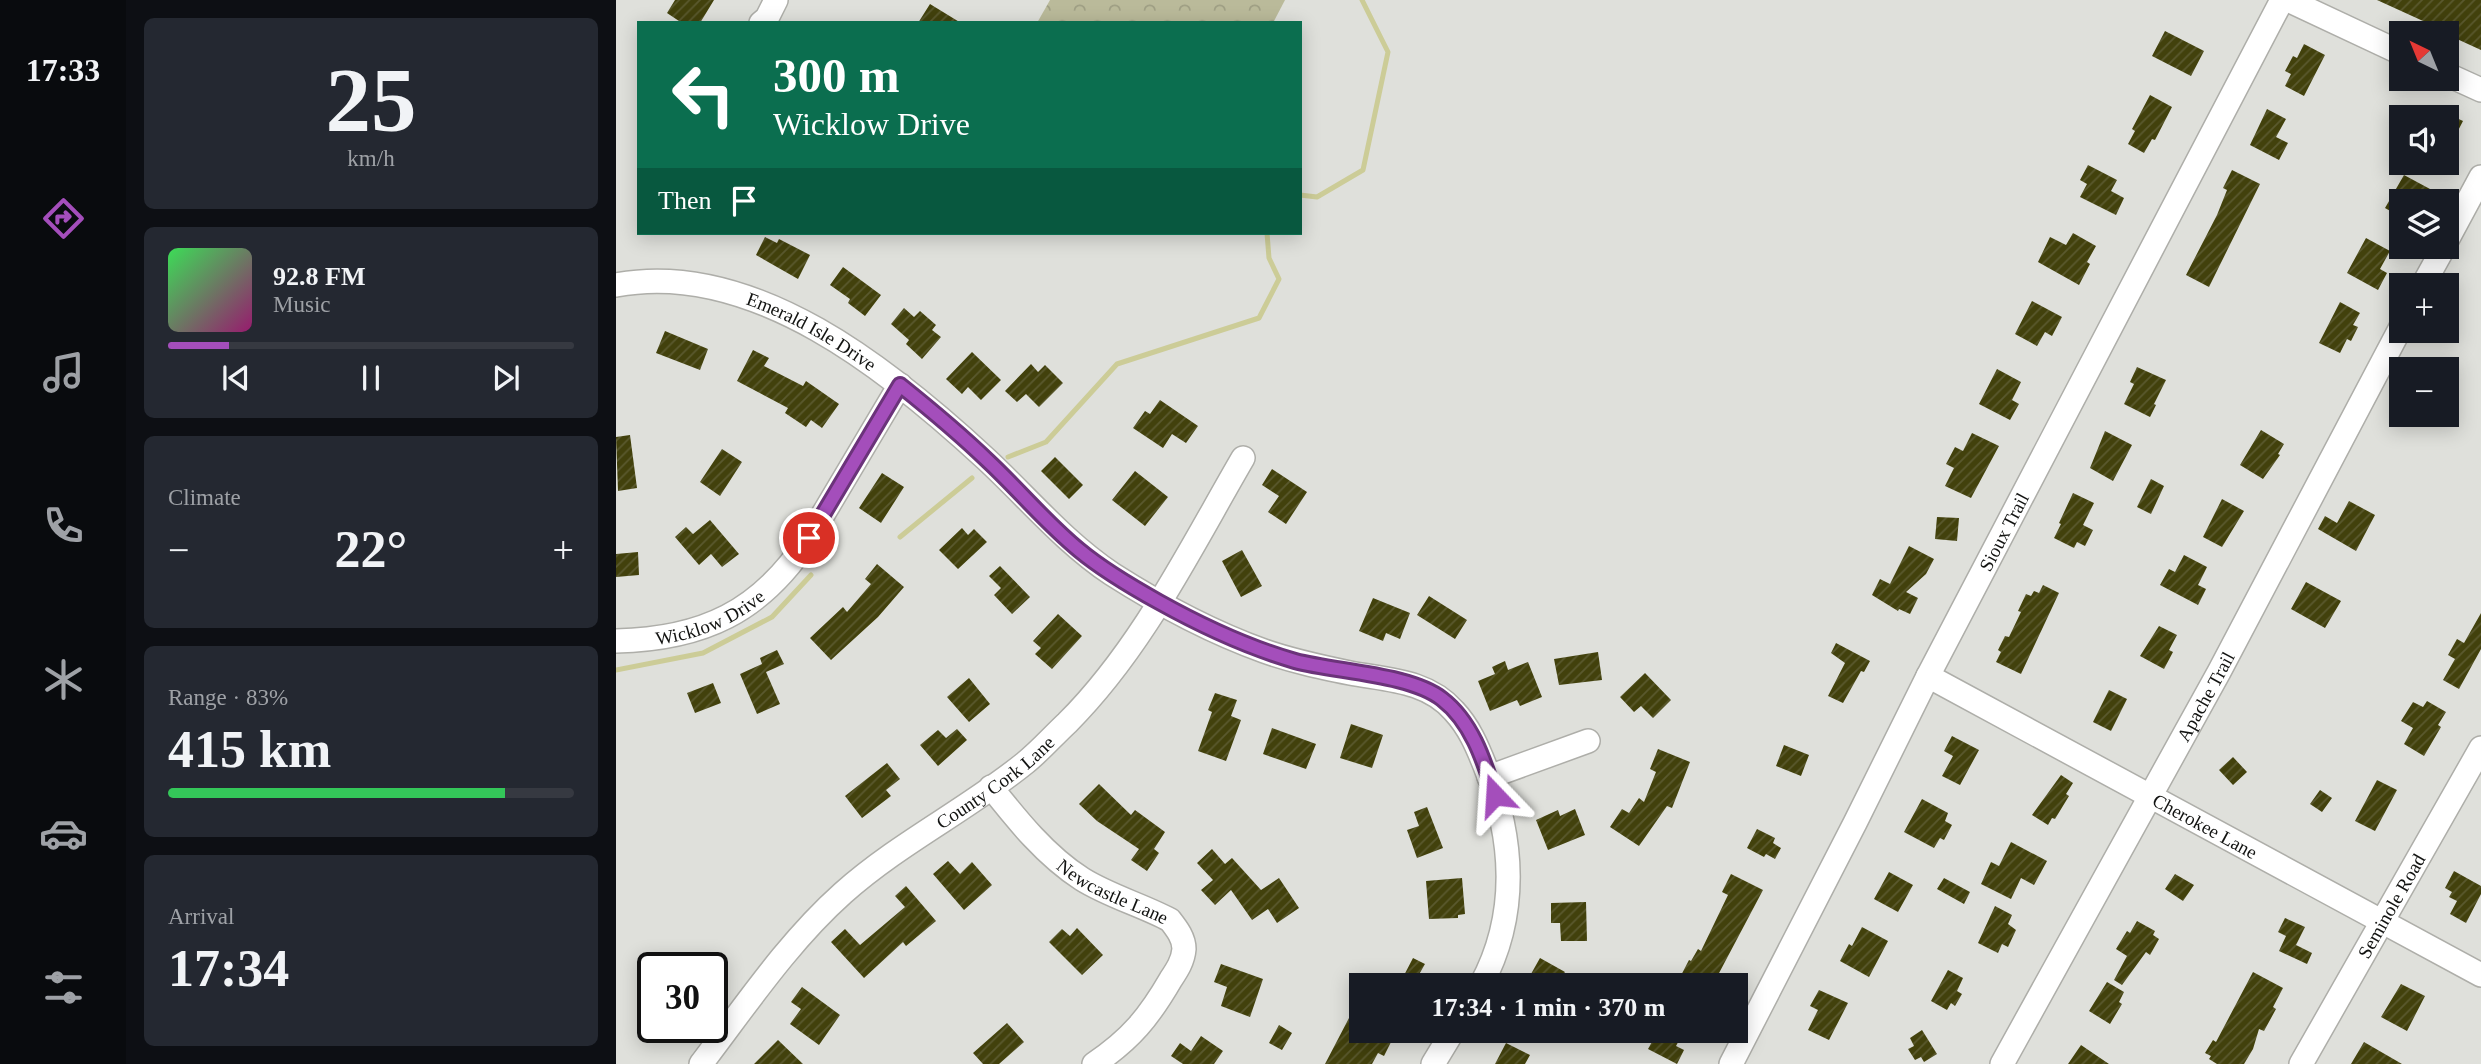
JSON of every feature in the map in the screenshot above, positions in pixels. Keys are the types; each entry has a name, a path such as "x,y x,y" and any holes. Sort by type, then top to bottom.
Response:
{"street":[{"path":"763,21 776,0"},
{"name":"Sioux Trail","path":"1731,1064 1928,676 2282,0"},
{"path":"2288,0 2389,47"},
{"path":"2459,80 2481,90"},
{"path":"2459,218 2481,177"},
{"name":"Emerald Isle Drive","path":"616,285 673,282 717,288 740,295 798,321 833,340 900,385 987,460 1080,551 1158,601 1214,630 1263,651 1349,673 1409,683 1429,691 1453,709 1467,726 1489,777 1505,834 1509,876 1507,906 1501,937 1486,973"},
{"name":"Apache Trail","path":"2002,1064 2219,672 2393,343"},
{"name":"Wicklow Drive","path":"616,641 649,639 693,631 733,614 768,589 803,547 900,385"},
{"name":"County Cork Lane","path":"701,1064 770,973 810,925 844,892 880,862 1025,763 1069,720 1134,642 1243,458"},
{"name":"Cherokee Lane","path":"1928,676 2481,975"},
{"path":"1489,777 1588,741"},
{"name":"Seminole Road","path":"2301,1064 2481,748"},
{"name":"Newcastle Lane","path":"991,787 1015,817 1082,879 1170,920 1179,930 1183,942 1182,960 1153,1011 1128,1039 1094,1064"},
{"path":"1433,1064 1446,1043"}],"green space":[{"path":"1050,0 1285,0 1274,21 1038,21"}],"building":[{"path":"675,0 714,0 701,21 679,21 667,13"},
{"path":"2377,0 2481,0 2481,50 2459,40 2459,21 2423,21"},
{"path":"930,4 958,21 919,21"},
{"path":"2165,31 2204,51 2191,76 2152,56"},
{"path":"2304,44 2325,55 2304,96 2285,86 2291,74 2285,71 2293,56 2297,58"},
{"path":"2150,95 2172,107 2155,140 2152,139 2144,153 2128,144 2135,131 2132,129"},
{"path":"2267,109 2286,119 2276,137 2288,143 2279,160 2250,145"},
{"path":"2088,165 2117,180 2111,191 2124,198 2116,215 2080,197 2087,184 2080,180"},
{"path":"2232,170 2260,184 2209,287 2186,275 2217,215 2227,190 2223,188"},
{"path":"2404,175 2430,189 2396,189"},
{"path":"2073,233 2096,246 2079,285 2038,262 2050,237 2066,245"},
{"path":"765,237 777,243 779,239 810,255 798,279 756,255"},
{"path":"2366,238 2389,250 2380,269 2387,273 2378,290 2347,273"},
{"path":"843,267 881,295 865,316 848,303 850,299 830,285"},
{"path":"2032,301 2062,317 2052,336 2045,332 2037,346 2015,334"},
{"path":"2340,302 2360,313 2353,325 2358,327 2351,341 2347,339 2340,353 2319,343"},
{"path":"904,308 914,317 920,311 936,325 932,330 941,337 922,359 906,344 909,340 891,324"},
{"path":"665,331 708,349 700,370 656,353"},
{"path":"753,350 769,358 764,366 803,386 806,381 839,404 822,428 811,420 806,427 785,413 788,408 737,381"},
{"path":"972,352 1001,380 981,400 968,387 962,394 946,379"},
{"path":"1031,364 1038,372 1045,365 1063,383 1039,407 1026,394 1017,402 1005,391"},
{"path":"2137,367 2166,380 2150,417 2124,404 2134,384 2130,382"},
{"path":"1997,369 2021,382 2012,400 2019,404 2010,420 1979,404"},
{"path":"1160,400 1198,426 1186,443 1172,434 1163,448 1133,428 1145,411 1150,414"},
{"path":"2261,430 2284,444 2278,454 2280,455 2263,479 2240,465"},
{"path":"2105,431 2132,445 2113,481 2090,468"},
{"path":"1972,433 1999,446 1971,498 1945,486 1954,468 1946,464 1955,447 1963,451"},
{"path":"630,435 637,488 618,491 616,437"},
{"path":"722,449 742,462 720,496 700,482"},
{"path":"1055,457 1083,485 1069,499 1041,471"},
{"path":"1272,469 1307,492 1286,524 1268,512 1279,496 1262,485"},
{"path":"1135,471 1168,497 1145,526 1112,500"},
{"path":"882,473 904,487 881,523 859,508"},
{"path":"2151,479 2164,486 2151,514 2137,507"},
{"path":"2073,493 2094,503 2083,525 2093,530 2085,546 2077,542 2074,548 2054,538"},
{"path":"2222,499 2244,511 2222,547 2203,537"},
{"path":"2349,501 2375,515 2356,551 2318,529 2325,516 2337,523"},
{"path":"1937,517 1959,518 1957,541 1935,539"},
{"path":"710,520 739,554 722,567 711,554 699,565 675,537 686,527 693,534"},
{"path":"962,528 968,535 974,529 987,542 958,569 939,550"},
{"path":"1909,546 1934,559 1926,574 1906,592 1918,598 1910,614 1899,609 1898,611 1872,595 1880,579 1890,584"},
{"path":"1242,550 1262,586 1241,597 1222,561"},
{"path":"638,552 639,575 616,577 616,554"},
{"path":"2184,555 2207,567 2198,585 2206,589 2198,605 2160,585 2169,569 2175,572"},
{"path":"877,564 904,587 878,617 831,660 810,638 843,607 847,612 871,584 865,579"},
{"path":"1000,566 1030,597 1012,614 994,595 1001,588 989,576"},
{"path":"2306,582 2341,601 2325,628 2291,609"},
{"path":"2043,585 2059,593 2021,674 1996,662 2001,652 1998,650 2005,636 2009,637 2026,594 2031,596 2034,591 2039,593"},
{"path":"1429,596 1467,620 1455,639 1417,615"},
{"path":"1373,598 1410,613 1400,639 1386,633 1383,641 1359,631"},
{"path":"2481,613 2481,649 2459,689 2443,680 2455,659 2448,655 2457,639 2464,643"},
{"path":"1058,614 1082,636 1052,669 1035,654 1041,648 1033,641"},
{"path":"2159,626 2177,635 2169,650 2173,652 2164,669 2140,656"},
{"path":"1836,643 1870,661 1864,672 1861,671 1843,703 1828,696 1845,663 1831,653"},
{"path":"777,650 784,664 766,672 780,704 757,714 740,674 762,664 760,658"},
{"path":"1598,652 1602,680 1559,685 1554,659"},
{"path":"1505,661 1508,670 1528,662 1542,697 1520,706 1517,700 1490,711 1478,681 1495,674 1492,667"},
{"path":"1645,673 1671,700 1653,718 1641,706 1634,712 1620,697"},
{"path":"969,678 990,704 969,722 947,697"},
{"path":"713,683 721,703 695,713 687,693"},
{"path":"2109,690 2127,699 2111,731 2093,722"},
{"path":"1215,693 1237,700 1231,716 1241,720 1226,761 1198,751 1212,712 1208,710"},
{"path":"2427,701 2446,712 2438,725 2441,727 2424,756 2404,744 2413,728 2401,721 2413,702 2423,707"},
{"path":"1351,724 1383,735 1372,768 1340,758"},
{"path":"1272,728 1316,744 1306,769 1263,754"},
{"path":"957,729 967,740 938,766 920,745 938,730 946,738"},
{"path":"1952,736 1979,750 1960,785 1942,776 1953,756 1944,751"},
{"path":"1784,745 1809,755 1801,776 1776,766"},
{"path":"1658,749 1690,762 1672,808 1667,806 1639,846 1610,827 1622,809 1629,813 1639,798 1644,802 1656,772 1650,769"},
{"path":"2233,757 2247,772 2233,785 2219,770"},
{"path":"887,763 900,779 886,790 891,796 862,818 845,796"},
{"path":"2061,775 2073,783 2066,794 2069,796 2055,819 2052,818 2048,825 2032,815"},
{"path":"2377,780 2397,790 2375,831 2355,821"},
{"path":"1099,784 1131,815 1135,810 1165,832 1154,849 1159,853 1147,871 1131,860 1139,849 1097,821 1079,804"},
{"path":"2320,790 2332,798 2322,812 2310,804"},
{"path":"1922,799 1948,813 1945,821 1952,825 1944,840 1940,838 1934,848 1904,832"},
{"path":"1427,807 1443,848 1417,858 1407,830 1419,826 1414,812"},
{"path":"1575,809 1585,835 1548,850 1536,820 1558,810 1560,816"},
{"path":"1757,829 1775,838 1773,843 1781,848 1775,859 1766,854 1764,857 1747,848"},
{"path":"2011,842 2047,861 2034,885 2021,878 2011,899 1981,884 1991,862 1999,866"},
{"path":"1212,849 1225,864 1232,858 1261,890 1279,878 1299,908 1277,923 1268,909 1252,920 1231,890 1215,905 1201,890 1213,880 1197,863"},
{"path":"948,861 960,874 972,862 992,885 964,910 933,874"},
{"path":"2454,871 2481,886 2481,894 2466,923 2450,914 2457,901 2449,897 2452,892 2445,888"},
{"path":"1889,872 1913,885 1898,912 1874,899"},
{"path":"1731,874 1763,890 1719,973 1682,973 1698,949 1701,951 1728,895 1722,892"},
{"path":"2175,874 2194,885 2183,901 2165,889"},
{"path":"1462,878 1465,914 1458,915 1458,918 1429,919 1426,881"},
{"path":"1944,878 1970,892 1964,904 1937,889"},
{"path":"906,886 936,921 906,946 903,942 864,978 831,942 845,929 860,945 905,907 895,896"},
{"path":"1586,902 1587,941 1561,941 1560,923 1551,923 1551,903"},
{"path":"1995,906 2012,915 2008,924 2016,930 2008,947 2002,944 1998,953 1978,943"},
{"path":"2285,918 2305,927 2296,945 2312,953 2307,964 2279,951 2286,936 2278,932"},
{"path":"2137,921 2155,931 2153,935 2159,939 2150,955 2146,952 2122,985 2114,980 2127,956 2116,949"},
{"path":"1862,927 1888,941 1869,977 1840,961"},
{"path":"1077,928 1103,955 1082,975 1049,942 1062,929 1070,936"},
{"path":"1413,958 1425,964 1420,973 1405,973"},
{"path":"1540,958 1565,972 1564,973 1532,973"},
{"path":"1221,964 1263,979 1250,1017 1221,1006 1227,987 1214,982"},
{"path":"1948,970 1963,978 1957,991 1962,994 1955,1006 1951,1003 1947,1010 1931,1001"},
{"path":"2253,972 2283,988 2273,1007 2276,1009 2264,1031 2259,1029 2253,1049 2244,1064 2217,1064 2205,1053 2213,1040 2216,1042"},
{"path":"2107,982 2124,992 2119,1002 2122,1004 2110,1024 2089,1011"},
{"path":"2401,984 2425,996 2407,1031 2381,1017"},
{"path":"802,987 840,1015 819,1045 790,1024 801,1009 791,1002"},
{"path":"1819,990 1848,1003 1829,1040 1808,1030 1818,1010 1810,1006"},
{"path":"1349,1018 1349,1043 1390,1043 1384,1056 1378,1053 1372,1064 1325,1064"},
{"path":"1007,1023 1024,1042 999,1064 983,1064 973,1053"},
{"path":"1279,1025 1292,1033 1282,1050 1269,1043"},
{"path":"1922,1030 1937,1054 1924,1062 1921,1057 1915,1060 1908,1049 1914,1046 1910,1038"},
{"path":"1201,1036 1223,1051 1214,1064 1183,1064 1171,1056 1180,1043 1191,1051"},
{"path":"778,1040 803,1064 754,1064"},
{"path":"2364,1042 2402,1064 2351,1064"},
{"path":"1506,1043 1530,1055 1525,1064 1495,1064"},
{"path":"1651,1043 1678,1043 1676,1046 1684,1050 1677,1064 1648,1049"},
{"path":"2081,1045 2109,1064 2068,1064"}],"waterway":[{"path":"1302,195 1317,197 1363,170 1388,52 1362,0"},
{"path":"1008,457 1046,442 1117,364 1259,318 1279,279 1269,258 1267,235"},
{"path":"900,537 972,478"},
{"path":"616,670 703,653 772,617 811,575"}],"route":[{"path":"809,538 900,385 987,460 1080,551 1158,601 1214,630 1263,651 1349,673 1409,683 1442,699 1467,726 1495,795"}]}
